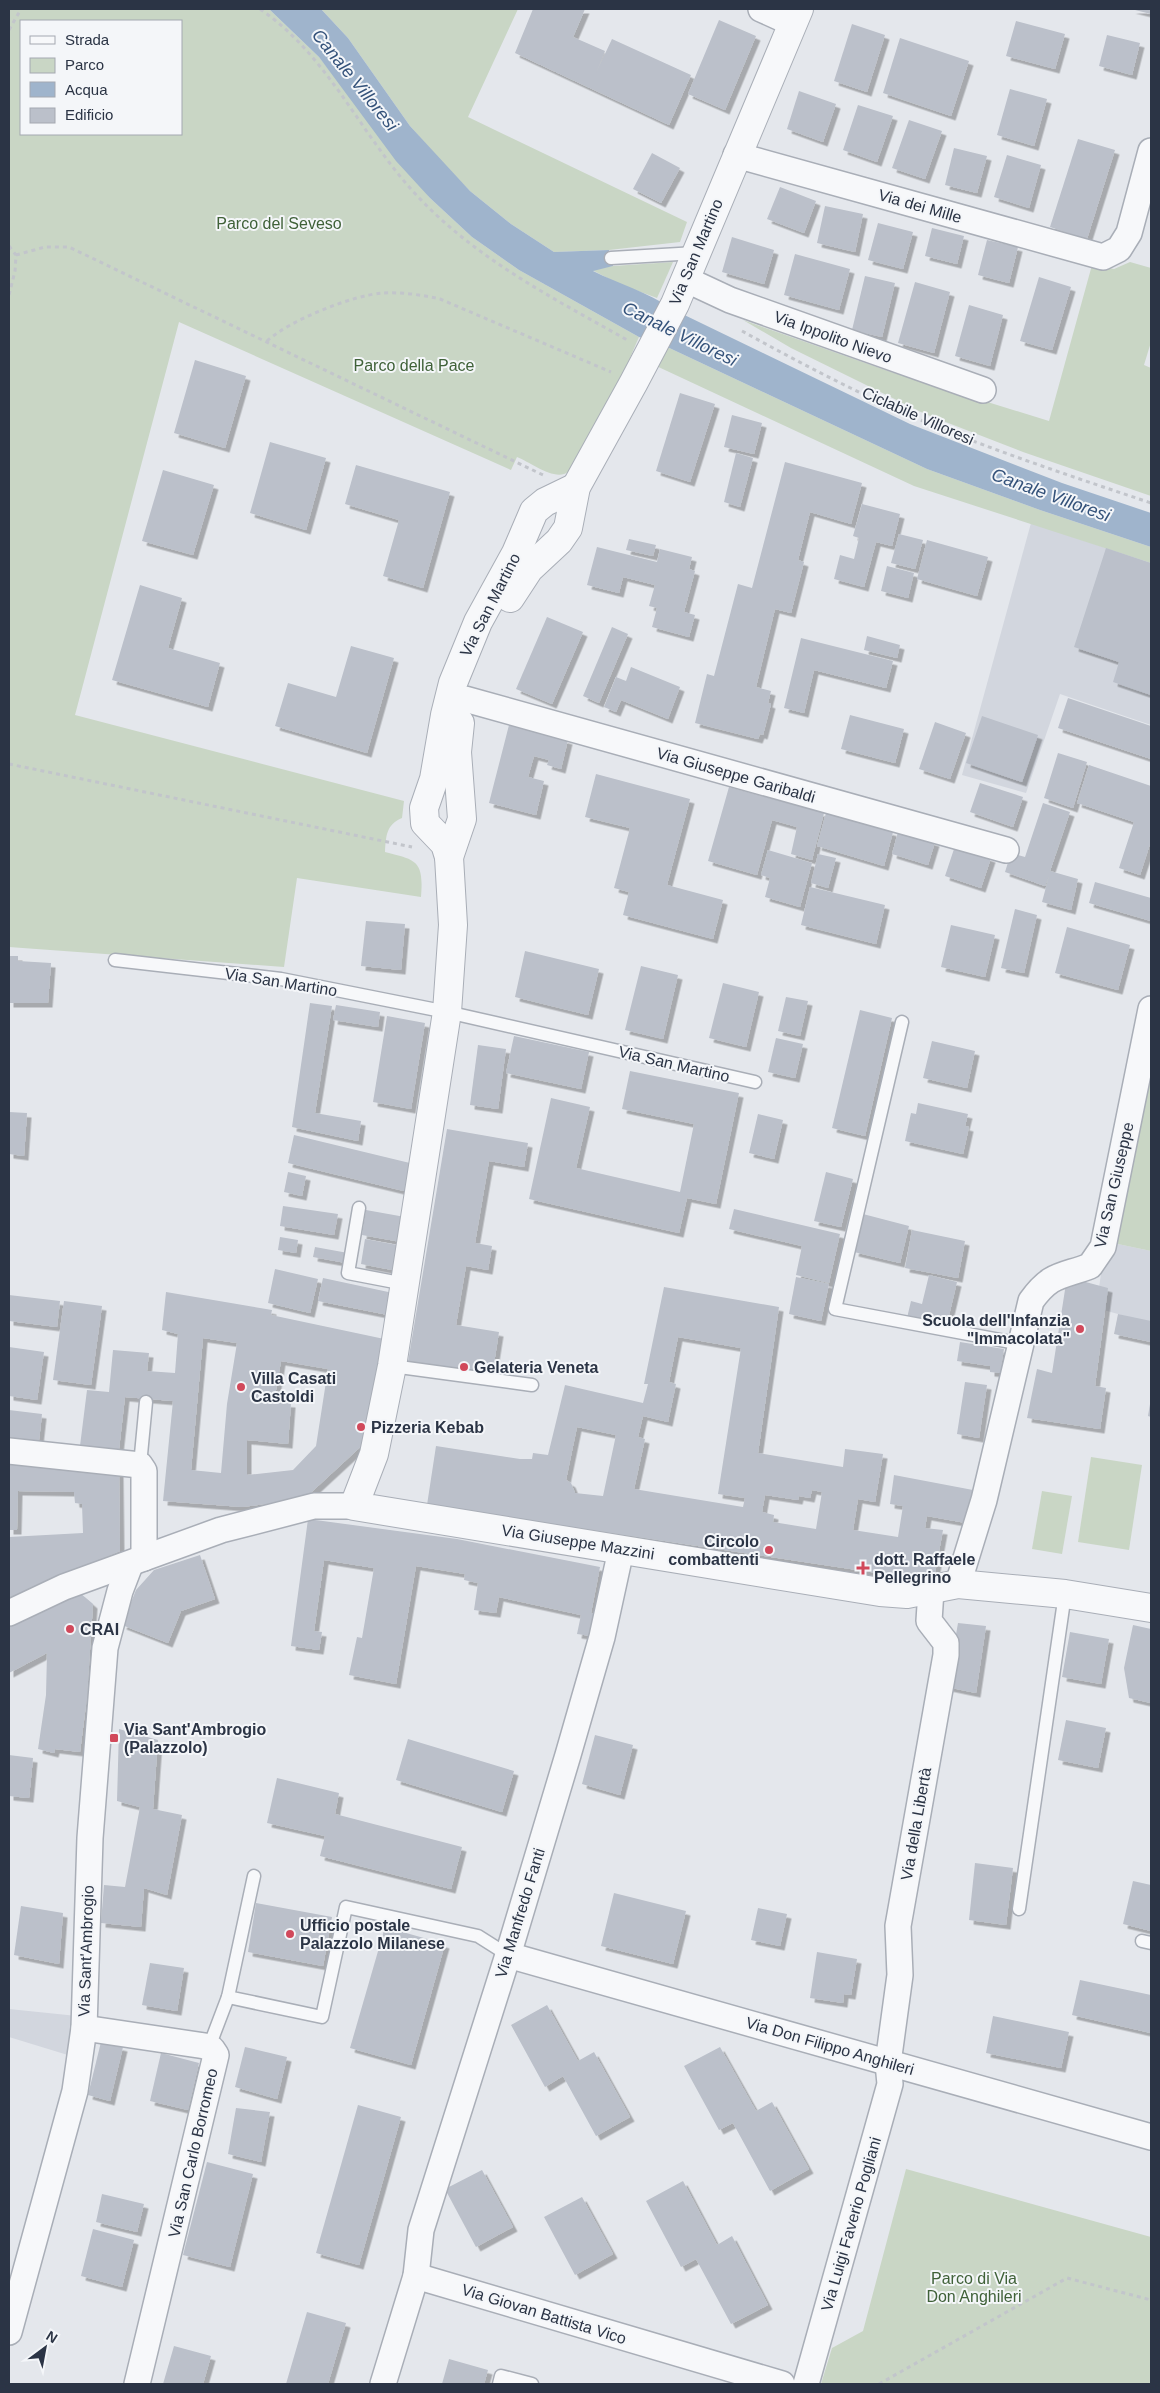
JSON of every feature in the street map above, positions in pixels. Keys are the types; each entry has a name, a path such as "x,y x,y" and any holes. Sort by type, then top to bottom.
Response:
{"street":[{"path":"761,9 796,16"},
{"name":"Via San Martino","path":"449,857 462,819 457,752 459,726 465,699 486,646 509,600 529,569 564,535 576,487 634,382 643,344 680,292 796,16"},
{"name":"Via dei Mille","path":"736,156 1103,257 1118,249 1128,233 1151,151"},
{"name":"Via Ippolito Nievo","path":"680,292 730,300 983,390"},
{"name":"Via San Martino","path":"354,1506 374,1454 392,1366 447,1012 453,925 449,857 445,844 430,830 423,816 434,779 445,714 453,683 478,622 516,553 534,510 545,502 576,487"},
{"name":"Via Giuseppe Garibaldi","path":"465,699 1006,850"},
{"name":"Via San Giuseppe","path":"958,1584 984,1500 1021,1344 1026,1314 1031,1301 1050,1280 1065,1272 1090,1266 1103,1247 1151,1009"},
{"path":"9,1451 142,1468 137,1562"},
{"name":"Via Giuseppe Mazzini","path":"9,1613 64,1587 221,1530 314,1506 354,1506 880,1592 906,1594 958,1584 1065,1594 1151,1608"},
{"name":"Via Manfredo Fanti","path":"416,2276 421,2230 508,1955 602,1636 621,1550"},
{"name":"Via Sant'Ambrogio","path":"9,2332 75,2091 84,2028 90,1847 105,1648 120,1591 137,1562"},
{"name":"Via della Libertà","path":"888,2063 900,1975 898,1926 946,1655 946,1644 929,1622 930,1590"},
{"name":"Via Don Filippo Anghileri","path":"508,1955 1151,2137"},
{"name":"Via San Carlo Borromeo","path":"84,2028 209,2047 215,2052 215,2059 137,2384"},
{"name":"Via Luigi Faverio Pogliani","path":"806,2384 890,2084 888,2063"},
{"path":"383,2384 416,2276"},
{"name":"Via Giovan Battista Vico","path":"416,2276 782,2384"}],"lane":[{"path":"611,258 696,253"},
{"name":"Via San Martino","path":"115,960 282,979 447,1012 755,1082"},
{"path":"902,1022 835,1309 1021,1344"},
{"path":"359,1208 348,1273 405,1284"},
{"path":"392,1366 532,1385"},
{"path":"142,1468 146,1402"},
{"path":"1019,1909 1065,1594"},
{"path":"209,2047 228,1996 254,1876"},
{"path":"228,1996 322,2017 346,1907 478,1936 508,1955"},
{"path":"499,2384 501,2376 532,2384"}],"path":[{"path":"9,30 21,9"},
{"path":"260,9 286,28 312,56 356,113 393,169 433,212 468,243 520,280 643,344"},
{"path":"9,246 16,255 15,271 9,296"},
{"path":"16,255 45,247 69,247 546,476"},
{"path":"267,341 288,325 334,306 382,293 417,294 440,299 634,382"},
{"name":"Ciclabile Villoresi","path":"741,330 780,352 921,420 1020,459 1151,503"},
{"path":"9,764 420,849"},
{"path":"879,2384 1067,2278 1151,2300"}],"shaded area":[{"path":"1031,523 1151,563 1151,725 1060,694 1026,793 962,775"},
{"path":"1113,1243 1151,1251 1151,1323 1096,1308 1101,1274"},
{"path":"9,2009 77,2016 71,2056 9,2037"}],"green space":[{"name":"Parco del Seveso","path":"9,9 269,9 319,57 430,198 472,237 519,270 639,337 606,413 583,454 573,467 564,474 558,475 546,472 517,457 511,470 179,322 75,715 404,801 402,818 393,824 388,832 385,852 404,857 416,864 421,875 421,897 297,878 284,967 9,947"},
{"path":"321,9 518,9 468,117 687,222 680,242 609,250 554,252 511,224 470,191 443,163 410,126 348,38"},
{"path":"673,262 657,298 619,284 592,270 613,266"},
{"path":"1130,262 1151,268 1151,342 1144,365 1151,368 1151,496 1023,452 925,414 791,348 743,320 891,372 1049,421 1092,265 1114,269"},
{"path":"663,345 927,469 1040,510 1151,547 1151,563 914,486 652,364"},
{"path":"1151,1068 1151,1251 1113,1243"},
{"path":"1091,1457 1142,1465 1129,1550 1078,1542"},
{"path":"1042,1491 1072,1496 1062,1554 1032,1549"},
{"name":"Parco di Via Don Anghileri","path":"906,2169 1151,2237 1151,2384 821,2384 832,2348 863,2331"}],"water":[{"name":"Canale Villoresi","path":"269,9 321,9 348,38 410,126 470,191 511,224 554,252 609,250 613,266 593,271 643,293 672,309 910,424 1062,483 1151,513 1151,547 1040,510 927,469 663,345 639,337 519,270 472,237 430,198 396,161 319,57"}],"building":[{"path":"533,9 585,9 573,37 605,51 596,73 612,39 691,75 669,125 515,53"},
{"path":"1131,9 1151,9 1151,14"},
{"path":"719,20 756,36 725,110 688,94"},
{"path":"1016,21 1065,34 1055,69 1006,56"},
{"path":"852,24 885,35 867,92 834,81"},
{"path":"1107,35 1140,43 1132,75 1099,66"},
{"path":"900,38 969,61 951,116 883,93"},
{"path":"1010,89 1047,99 1034,146 997,135"},
{"path":"799,91 836,104 823,142 787,129"},
{"path":"858,105 893,116 877,162 843,150"},
{"path":"909,120 942,131 925,179 892,168"},
{"path":"1078,139 1115,150 1087,239 1050,227"},
{"path":"954,148 987,156 977,193 945,185"},
{"path":"652,153 680,168 661,203 633,189"},
{"path":"1007,155 1041,165 1029,208 994,197"},
{"path":"780,187 816,201 804,233 767,219"},
{"path":"825,206 863,214 855,252 817,243"},
{"path":"878,223 913,232 903,269 868,260"},
{"path":"932,228 964,236 957,264 925,256"},
{"path":"732,237 774,250 764,284 722,272"},
{"path":"987,240 1018,247 1009,283 978,275"},
{"path":"795,254 850,269 839,310 784,295"},
{"path":"865,276 895,283 882,337 852,330"},
{"path":"1039,277 1071,287 1052,350 1020,341"},
{"path":"915,282 950,292 934,353 898,343"},
{"path":"969,305 1003,315 990,366 955,356"},
{"path":"195,360 246,376 225,448 174,433"},
{"path":"680,393 715,404 690,482 656,471"},
{"path":"732,415 762,423 754,454 724,447"},
{"path":"270,442 326,458 306,530 250,513"},
{"path":"736,453 753,458 740,507 724,502"},
{"path":"785,462 862,483 851,524 810,512 798,560 804,562 791,613 775,609 756,687 771,691 768,703 771,704 763,735 760,734 758,739 695,723 707,674 714,676 738,584 752,588"},
{"path":"356,465 450,492 423,588 383,576 399,520 345,504"},
{"path":"163,470 214,485 193,555 142,541"},
{"path":"862,504 900,514 892,546 876,542 864,587 834,579 840,555 854,559 859,538 853,536"},
{"path":"899,534 923,540 915,569 891,563"},
{"path":"629,539 656,545 653,556 626,550"},
{"path":"927,540 988,557 977,596 917,579"},
{"path":"597,547 657,562 660,549 692,557 689,569 695,571 684,612 695,615 689,637 652,627 657,608 649,606 655,585 623,577 619,593 587,585"},
{"path":"1106,548 1151,563 1151,695 1113,682 1119,662 1074,647"},
{"path":"887,566 914,573 908,598 881,591"},
{"path":"140,585 182,598 168,648 220,663 208,707 112,680"},
{"path":"547,617 583,632 552,704 516,689"},
{"path":"612,627 628,634 599,703 583,696"},
{"path":"867,636 900,645 897,658 864,650"},
{"path":"801,638 893,661 886,688 814,670 804,713 784,708"},
{"path":"351,646 394,658 367,753 275,726 288,683 336,697"},
{"path":"631,667 680,687 668,719 621,700 616,712 604,707 616,677 626,681"},
{"path":"1068,698 1151,726 1151,759 1058,728"},
{"path":"850,715 904,729 895,763 841,749"},
{"path":"982,716 1038,735 1022,782 966,763"},
{"path":"935,722 966,733 950,779 919,769"},
{"path":"509,725 568,740 561,769 547,765 549,760 534,756 528,777 544,781 536,815 489,803"},
{"path":"1058,753 1087,762 1073,808 1044,798"},
{"path":"1089,765 1151,786 1151,841 1140,875 1119,868 1134,822 1077,803"},
{"path":"596,774 690,799 667,885 723,900 713,939 623,915 629,892 614,888 630,828 585,817"},
{"path":"980,783 1023,797 1013,827 970,812"},
{"path":"729,787 824,813 812,860 791,854 797,827 772,820 757,875 708,861"},
{"path":"1043,803 1070,812 1050,871 1078,879 1071,910 1042,902 1049,876 1045,886 1005,872 1011,853 1025,857"},
{"path":"826,813 893,832 884,866 817,846"},
{"path":"898,832 935,842 928,865 892,854"},
{"path":"955,846 991,858 981,888 945,876"},
{"path":"768,850 812,863 800,907 765,897 770,878 761,875"},
{"path":"818,854 836,858 828,888 811,883"},
{"path":"1095,882 1151,898 1151,921 1089,903"},
{"path":"810,887 885,905 876,944 801,925"},
{"path":"1015,909 1037,915 1024,973 1001,968"},
{"path":"366,921 405,924 401,970 361,966"},
{"path":"951,925 995,935 985,977 941,967"},
{"path":"1067,927 1130,945 1118,990 1055,973"},
{"path":"525,951 599,969 588,1015 515,997"},
{"path":"9,956 18,956 18,961 51,963 48,1003 9,1003"},
{"path":"641,966 678,975 663,1039 625,1030"},
{"path":"723,983 759,992 746,1047 709,1038"},
{"path":"786,997 808,1001 800,1036 778,1031"},
{"path":"310,1003 332,1006 315,1113 361,1121 358,1141 292,1127"},
{"path":"336,1005 380,1012 378,1027 333,1020"},
{"path":"860,1010 892,1018 865,1136 832,1128"},
{"path":"387,1016 425,1023 411,1109 373,1102"},
{"path":"514,1036 589,1052 581,1089 506,1073"},
{"path":"776,1038 803,1044 795,1078 768,1072"},
{"path":"932,1041 975,1051 967,1088 923,1078"},
{"path":"478,1045 506,1049 498,1109 470,1105"},
{"path":"630,1071 739,1093 716,1204 687,1198 679,1233 529,1199 551,1098 590,1107 576,1168 680,1192 694,1124 622,1109"},
{"path":"918,1103 968,1114 965,1126 969,1127 963,1154 905,1141 911,1113 916,1114"},
{"path":"9,1112 27,1113 24,1156 9,1154"},
{"path":"758,1114 783,1120 774,1159 749,1153"},
{"path":"447,1129 528,1143 524,1167 489,1161 475,1243 492,1246 488,1270 466,1266 456,1325 499,1332 492,1376 408,1362"},
{"path":"294,1135 414,1164 408,1192 288,1163"},
{"path":"288,1172 306,1176 302,1196 284,1192"},
{"path":"826,1172 853,1179 841,1227 814,1221"},
{"path":"283,1206 338,1214 334,1235 280,1226"},
{"path":"734,1209 840,1234 829,1283 796,1275 802,1246 729,1229"},
{"path":"366,1210 405,1217 401,1242 362,1235"},
{"path":"863,1214 909,1226 900,1263 854,1252"},
{"path":"912,1230 965,1241 958,1278 905,1268"},
{"path":"280,1237 298,1240 296,1253 278,1250"},
{"path":"365,1239 397,1245 392,1270 361,1264"},
{"path":"315,1247 348,1253 346,1263 313,1257"},
{"path":"275,1269 318,1279 310,1313 268,1303"},
{"path":"929,1275 957,1282 946,1328 907,1318 911,1301 922,1304"},
{"path":"796,1277 829,1284 821,1321 789,1314"},
{"name":"Scuola dell'Infanzia \"Immacolata\"","path":"1067,1277 1108,1288 1095,1386 1106,1388 1100,1429 1027,1418 1037,1369 1052,1373"},
{"path":"323,1278 393,1293 388,1315 318,1301"},
{"path":"664,1287 779,1307 758,1453 843,1467 845,1449 883,1454 875,1502 858,1499 853,1530 898,1537 903,1506 890,1504 894,1475 973,1490 966,1523 927,1516 925,1528 943,1530 935,1573 897,1576 427,1505 436,1446 520,1459 532,1459 533,1453 548,1455 565,1385 643,1403 648,1384 644,1384","holes":["678,1337 741,1348 718,1494 745,1498 743,1507 634,1489 645,1439 638,1437 643,1416 668,1422 676,1384 669,1382","577,1427 616,1435 603,1496 575,1493 571,1483 566,1480","812,1490 822,1492 816,1529 773,1522 774,1515 762,1512 765,1495 798,1500 799,1496 810,1498"]},
{"path":"166,1292 272,1310 271,1315 389,1340 370,1438 304,1499 242,1507 163,1501 173,1401 125,1397 118,1458 79,1454 87,1390 109,1392 113,1350 149,1353 147,1371 175,1373 178,1334 162,1330","holes":["203,1338 237,1343 227,1404 221,1473 191,1470","281,1361 328,1369 316,1446 293,1470 247,1475 247,1440 288,1444 291,1403 274,1402"]},
{"path":"9,1295 60,1301 57,1327 9,1321"},
{"path":"64,1301 102,1306 91,1385 53,1380"},
{"path":"1118,1314 1151,1321 1151,1342 1114,1334"},
{"path":"960,1342 1004,1349 1000,1373 990,1372 990,1366 957,1361"},
{"path":"9,1347 44,1352 37,1400 9,1396"},
{"path":"965,1382 987,1385 979,1438 957,1434"},
{"path":"1151,1404 1151,1417 1148,1416"},
{"path":"9,1410 42,1414 38,1449 9,1445"},
{"path":"9,1459 119,1470 120,1551 9,1598 9,1537 83,1533 82,1504 75,1503 74,1492 18,1491 17,1530 9,1530"},
{"path":"308,1519 457,1539 600,1567 591,1613 595,1614 591,1636 577,1634 581,1615 499,1597 496,1613 474,1610 478,1583 464,1580 465,1574 416,1566 396,1684 349,1675 357,1637 362,1638 374,1568 324,1560 314,1631 322,1632 319,1650 291,1646"},
{"path":"200,1555 215,1599 181,1611 168,1643 122,1625 136,1590 154,1570"},
{"path":"80,1593 93,1604 87,1697 80,1752 55,1749 54,1753 38,1749 46,1695 47,1653 9,1673 9,1624"},
{"path":"958,1623 986,1626 976,1693 947,1687"},
{"path":"1133,1625 1151,1629 1151,1703 1129,1698 1124,1668"},
{"path":"1070,1632 1109,1639 1101,1684 1062,1677"},
{"path":"1066,1720 1106,1728 1098,1768 1058,1760"},
{"path":"119,1729 158,1740 153,1809 182,1815 167,1895 144,1888 141,1927 101,1923 104,1885 125,1887 140,1807 117,1801"},
{"path":"595,1735 633,1745 620,1795 582,1784"},
{"path":"408,1739 514,1771 502,1812 396,1780"},
{"path":"9,1755 33,1758 29,1798 9,1796"},
{"path":"277,1778 339,1793 335,1814 462,1847 451,1889 320,1856 325,1836 267,1823"},
{"path":"975,1863 1013,1868 1006,1925 969,1920"},
{"path":"1133,1881 1151,1885 1151,1931 1123,1924"},
{"path":"614,1893 686,1911 673,1964 601,1946"},
{"name":"Ufficio postale Palazzolo Milanese","path":"256,1903 332,1917 323,1966 248,1952"},
{"path":"21,1906 63,1913 59,1964 14,1955"},
{"path":"758,1908 787,1914 780,1946 751,1940"},
{"path":"385,1927 445,1944 411,2065 350,2048"},
{"path":"817,1952 857,1959 851,1995 844,1994 843,2003 810,1998"},
{"path":"150,1963 184,1968 177,2011 142,2005"},
{"path":"1080,1980 1151,1995 1151,2033 1072,2015"},
{"path":"547,2005 578,2061 594,2052 630,2117 596,2136 563,2076 545,2087 511,2025"},
{"path":"993,2016 1069,2032 1061,2068 986,2053"},
{"path":"101,2042 123,2047 110,2101 88,2095"},
{"path":"245,2047 287,2057 277,2099 235,2087"},
{"path":"720,2047 756,2111 772,2102 809,2169 770,2191 733,2123 719,2130 684,2066"},
{"path":"161,2053 199,2063 188,2110 150,2101"},
{"path":"358,2105 401,2117 359,2265 316,2253"},
{"path":"236,2108 270,2112 261,2162 228,2154"},
{"path":"207,2162 253,2174 230,2267 183,2255"},
{"path":"482,2170 513,2227 476,2247 445,2189"},
{"path":"683,2181 717,2245 732,2236 768,2305 731,2324 696,2259 681,2267 646,2201"},
{"path":"102,2194 144,2204 137,2232 96,2222"},
{"path":"582,2197 613,2254 575,2275 544,2217"},
{"path":"93,2229 134,2240 122,2287 81,2276"},
{"path":"307,2312 346,2323 328,2384 286,2384"},
{"path":"174,2346 211,2356 203,2384 163,2384"},
{"path":"449,2359 488,2370 484,2384 442,2384"}],"place":[{"name":"Scuola dell'Infanzia \"Immacolata\"","path":"1080,1329"},
{"name":"Gelateria Veneta","path":"464,1367"},
{"name":"Villa Casati Castoldi","path":"241,1387"},
{"name":"Pizzeria Kebab","path":"361,1427"},
{"name":"Circolo combattenti","path":"769,1550"},
{"name":"dott. Raffaele Pellegrino","path":"863,1568"},
{"name":"CRAI","path":"70,1629"},
{"name":"Via Sant'Ambrogio (Palazzolo)","path":"114,1738"},
{"name":"Ufficio postale Palazzolo Milanese","path":"290,1934"}],"park label":[{"name":"Parco della Pace","path":"414,365"}]}
